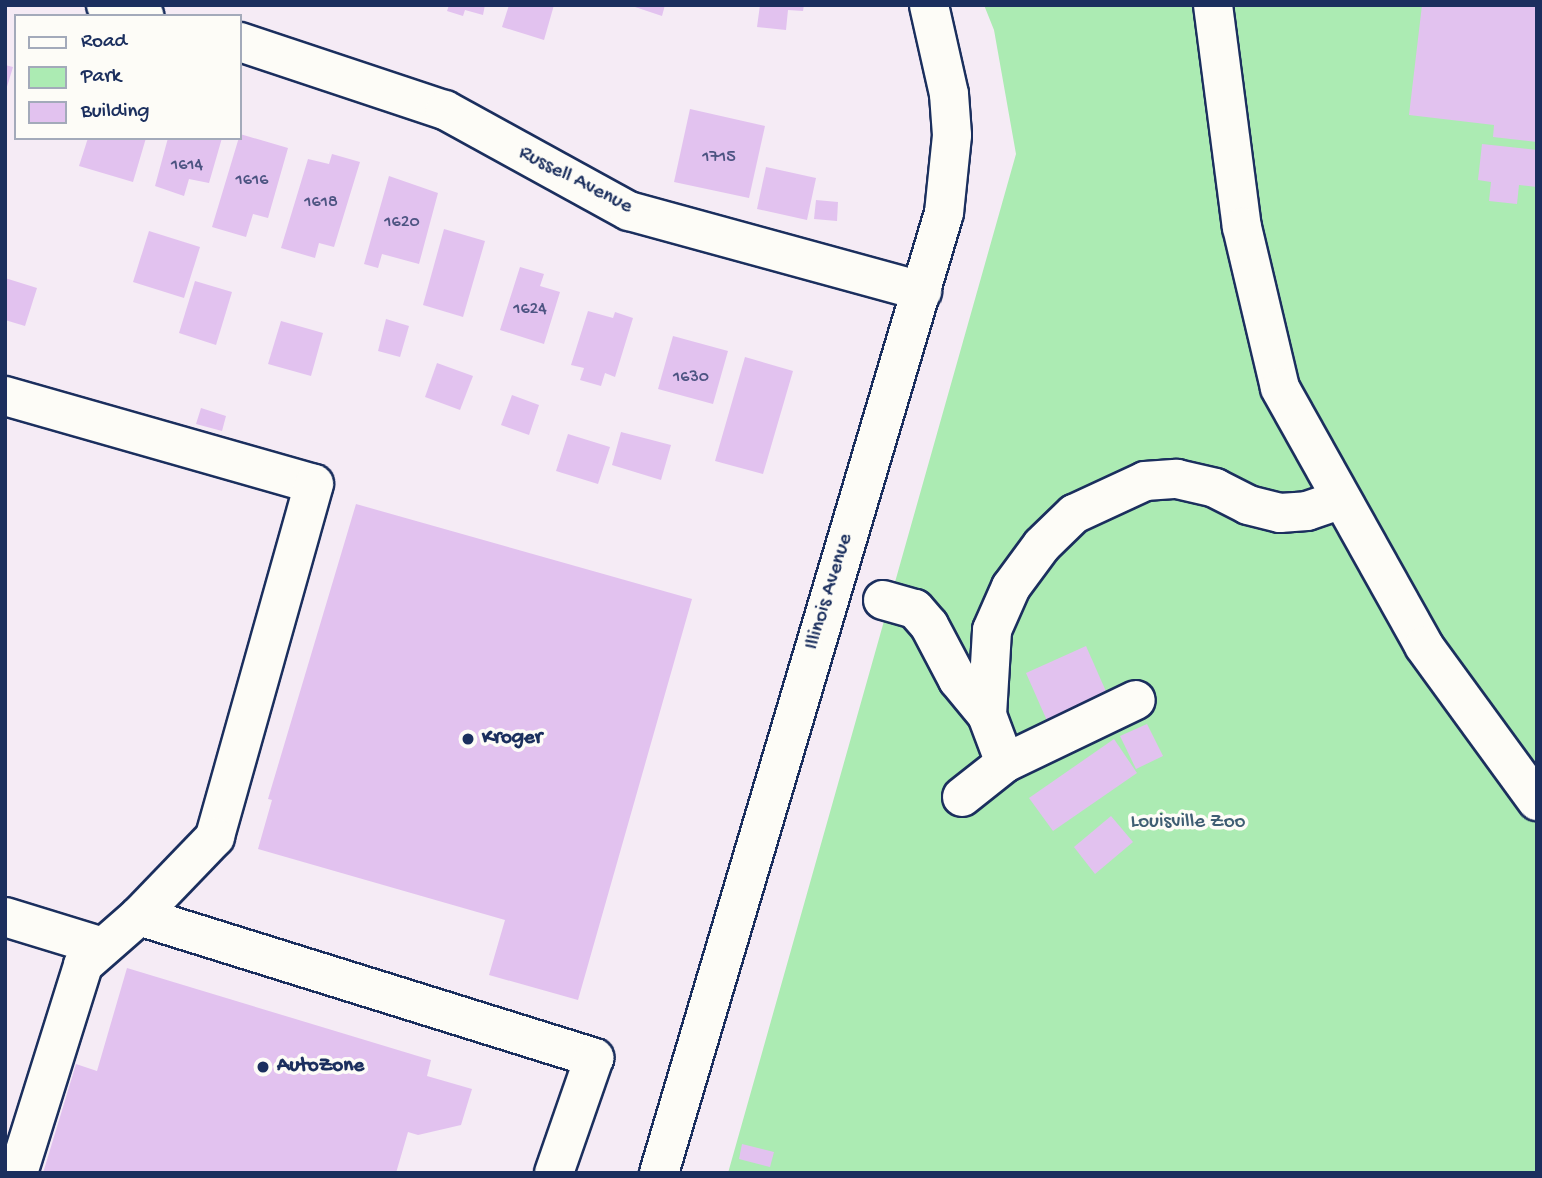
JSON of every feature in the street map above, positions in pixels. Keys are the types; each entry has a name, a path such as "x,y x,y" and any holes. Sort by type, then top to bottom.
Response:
{"street":[{"path":"106,5 137,14"},
{"name":"Illinois Avenue","path":"659,1173 944,213 952,135 947,82 929,5"},
{"path":"1213,5 1242,227 1280,388 1339,500 1424,646 1537,801"},
{"name":"Russell Avenue","path":"242,43 445,110 629,211 922,291"},
{"path":"5,396 314,484 215,837 139,916 83,965 18,1173"},
{"path":"987,715 986,667 992,630 1011,587 1042,545 1074,514 1145,481 1177,479 1215,488 1248,505 1280,513 1307,511 1339,500"},
{"path":"883,600 915,610 929,625 958,680 987,715 1005,763"},
{"path":"962,797 1005,763 1136,700"},
{"path":"139,916 594,1058 554,1173"},
{"path":"5,917 103,947"}],"green space":[{"name":"Louisville Zoo","path":"984,5 1537,5 1537,1173 728,1173 1016,154 994,30"}],"building":[{"path":"449,5 485,5 483,15 465,10 463,16 447,11"},
{"path":"509,5 554,5 544,40 502,27"},
{"path":"629,5 665,5 662,16"},
{"path":"760,5 804,5 803,11 788,10 786,30 757,27"},
{"path":"1422,5 1537,5 1537,142 1493,137 1494,125 1409,115"},
{"path":"5,65 13,67 6,90 5,90"},
{"path":"690,109 765,126 749,198 674,182"},
{"path":"242,135 288,148 268,218 253,214 246,237 212,227"},
{"path":"87,140 145,140 133,182 79,166"},
{"path":"167,140 221,140 209,183 189,179 184,196 155,186"},
{"path":"1482,144 1537,150 1537,187 1519,185 1517,204 1489,201 1491,182 1478,180"},
{"path":"332,154 360,162 334,247 319,243 315,258 281,248 308,159 329,164"},
{"path":"766,167 816,178 807,220 757,209"},
{"path":"389,176 438,193 419,264 382,254 378,268 364,264"},
{"path":"816,200 838,202 837,221 814,219"},
{"path":"444,229 485,241 463,317 423,305"},
{"path":"149,231 200,247 184,298 133,282"},
{"path":"520,267 544,274 540,286 560,292 544,344 500,330"},
{"path":"5,278 37,288 25,326 5,320"},
{"path":"195,281 232,292 216,345 179,333"},
{"path":"588,311 613,318 615,312 633,318 615,377 605,373 601,386 580,380 584,368 571,365"},
{"path":"386,319 409,326 400,357 378,351"},
{"path":"281,321 323,333 311,376 268,364"},
{"path":"673,336 728,351 713,404 658,389"},
{"path":"745,357 793,371 763,474 715,461"},
{"path":"437,363 473,376 460,410 425,397"},
{"path":"512,395 539,405 529,435 501,425"},
{"path":"201,408 226,416 222,431 196,424"},
{"path":"621,432 671,445 661,480 612,465"},
{"path":"568,434 610,447 598,484 556,471"},
{"name":"Kroger","path":"356,504 692,599 578,1000 489,975 505,920 258,849 272,800 268,799"},
{"path":"1086,646 1108,696 1048,723 1026,673"},
{"path":"1147,724 1163,756 1136,769 1120,736"},
{"path":"1114,739 1137,773 1053,831 1029,798"},
{"path":"1111,816 1133,842 1095,874 1074,847"},
{"name":"AutoZone","path":"127,968 431,1060 427,1076 472,1089 461,1125 418,1135 408,1132 396,1173 43,1173 76,1064 97,1071"},
{"path":"742,1144 774,1152 770,1167 739,1159"}],"place":[{"name":"Kroger","path":"468,739"},
{"name":"AutoZone","path":"263,1067"}]}
